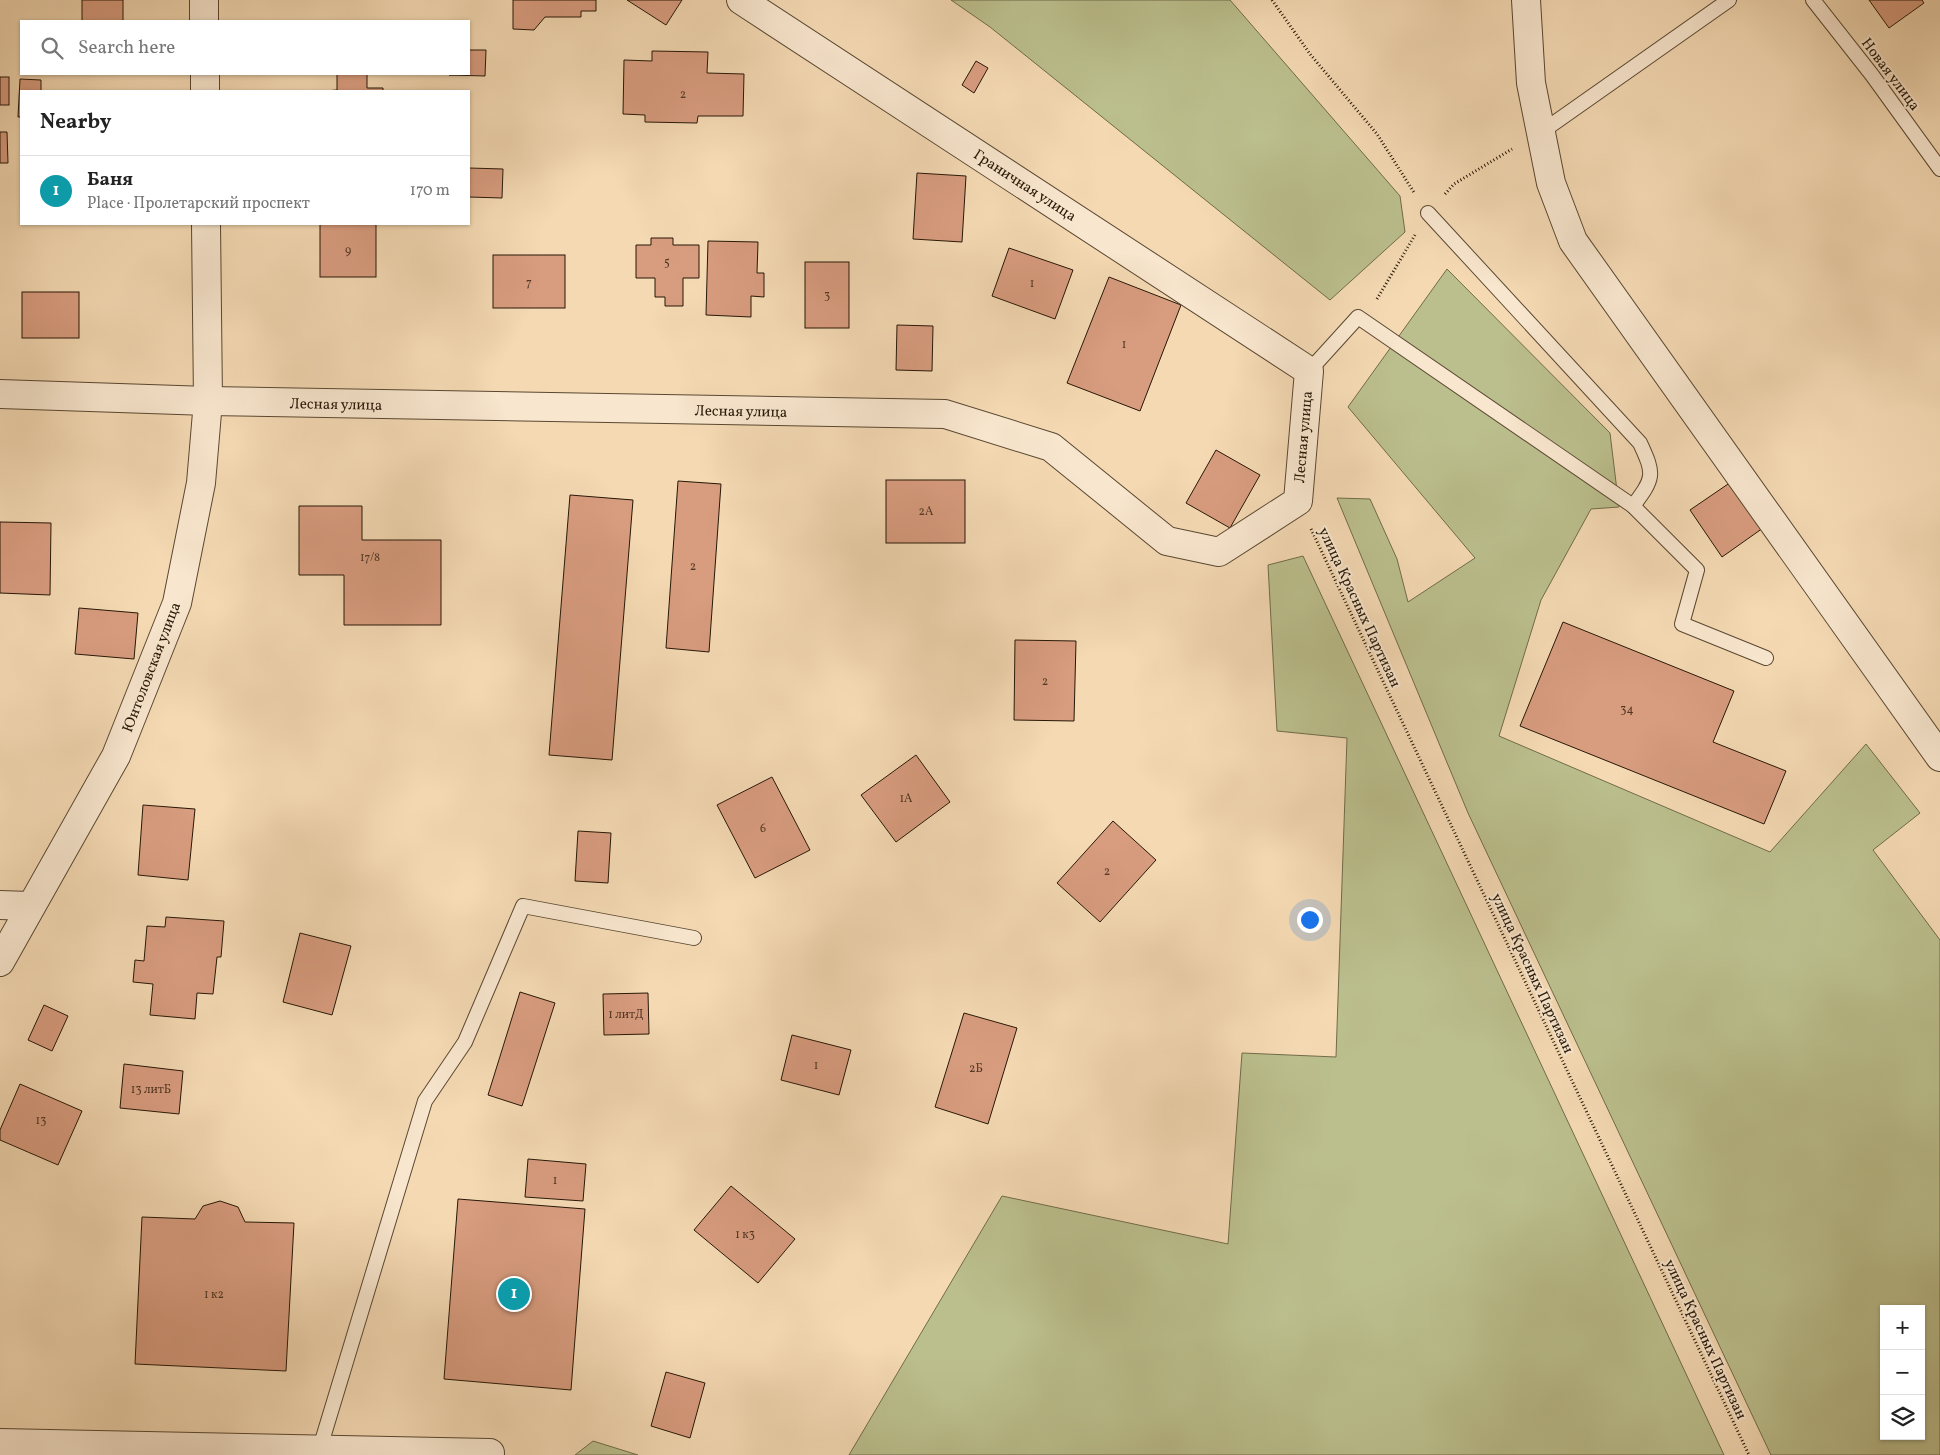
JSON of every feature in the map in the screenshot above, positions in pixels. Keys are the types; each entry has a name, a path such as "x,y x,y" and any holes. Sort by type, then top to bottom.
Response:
{"street":[{"path":"204,0 204,20"},
{"name":"Граничная улица","path":"741,0 1309,371"},
{"path":"1526,0 1530,83 1551,183 1573,241 1940,757"},
{"path":"205,75 205,90"},
{"name":"Юнтоловская улица","path":"0,962 116,756 177,603 202,482 208,401 206,225"},
{"name":"Лесная улица","path":"0,394 208,401 945,414 1051,447 1167,540 1219,552 1298,501 1309,371"},
{"path":"0,905 30,906"},
{"path":"0,1443 318,1453 490,1453"}],"lane":[{"path":"1540,133 1729,0"},
{"name":"Новая улица","path":"1813,0 1872,75 1940,169"},
{"path":"1428,213 1640,443 1652,468 1647,487 1632,506"},
{"path":"1309,371 1358,317 1632,506 1697,570 1682,624 1766,658"},
{"path":"318,1453 425,1101 465,1042 523,906 694,938"}],"path":[{"path":"1272,0 1310,54 1377,134 1428,213"},
{"name":"улица Красных Партизан","path":"1298,501 1749,1455"}],"green space":[{"path":"951,0 1230,0 1400,196 1405,232 1330,300 990,27"},
{"path":"1447,269 1610,433 1619,507 1591,509 1541,600 1499,736 1770,852 1866,744 1920,813 1873,850 1940,940 1940,1455 1771,1455 1468,813 1337,498 1370,499 1397,559 1408,602 1475,558 1348,407"},
{"path":"1303,556 1724,1455 849,1455 1002,1196 1228,1244 1242,1053 1336,1057 1347,738 1277,731 1268,565"},
{"path":"593,1441 638,1455 575,1455"}],"building":[{"path":"82,0 123,0 123,20 82,20"},
{"path":"513,0 596,0 596,11 581,11 581,17 545,17 534,30 513,29"},
{"path":"627,0 682,0 666,25"},
{"path":"1869,0 1922,0 1924,3 1889,28"},
{"path":"470,50 486,50 485,76 449,75 470,75"},
{"path":"652,51 708,52 707,73 744,74 743,116 698,116 697,123 645,122 645,115 623,114 624,60 652,61"},
{"path":"976,61 988,68 974,93 962,85"},
{"path":"337,75 367,75 367,88 383,88 383,90 337,90"},
{"path":"0,77 9,77 9,105 0,105"},
{"path":"20,79 41,80 41,90 20,90 20,117 18,117"},
{"path":"0,132 7,132 8,163 0,163"},
{"path":"470,168 503,169 502,198 470,197"},
{"path":"917,173 966,176 962,242 913,239"},
{"path":"320,225 376,225 376,277 320,277"},
{"path":"651,238 673,238 673,245 699,245 699,278 683,278 683,306 665,306 665,297 655,297 655,278 636,278 636,245 651,245"},
{"path":"708,241 758,242 757,273 764,273 764,297 751,296 751,317 706,315"},
{"path":"1009,248 1073,270 1055,319 992,296"},
{"path":"493,255 565,255 565,308 493,308"},
{"path":"805,262 849,262 849,328 805,328"},
{"path":"1109,277 1181,305 1140,411 1067,383"},
{"path":"22,292 79,292 79,338 22,338"},
{"path":"897,325 933,326 932,371 896,370"},
{"path":"1216,450 1260,475 1230,528 1186,503"},
{"path":"886,480 965,480 965,543 886,543"},
{"path":"678,481 721,484 709,652 666,648"},
{"path":"1731,482 1763,528 1722,557 1690,510"},
{"path":"570,495 633,500 612,760 549,755"},
{"path":"299,506 362,506 362,540 441,540 441,625 344,625 344,575 299,575"},
{"path":"0,522 51,523 50,595 0,593"},
{"path":"79,608 138,613 134,659 75,654"},
{"path":"1563,622 1734,691 1713,742 1786,771 1764,824 1520,726"},
{"path":"1015,640 1076,641 1074,721 1014,720"},
{"path":"916,755 950,802 896,842 861,795"},
{"path":"772,777 810,850 755,878 717,805"},
{"path":"143,805 195,809 188,880 138,875"},
{"path":"1113,821 1156,860 1100,922 1057,883"},
{"path":"578,831 611,833 608,883 575,881"},
{"path":"166,917 224,921 221,957 217,957 213,994 197,993 195,1019 150,1015 153,984 133,982 135,960 144,961 147,926 165,927"},
{"path":"300,933 351,946 332,1015 283,1002"},
{"path":"520,992 555,1003 522,1106 488,1095"},
{"path":"648,993 649,1034 604,1035 603,994"},
{"path":"44,1005 68,1016 52,1051 28,1040"},
{"path":"964,1013 1017,1028 988,1124 935,1107"},
{"path":"792,1035 851,1050 839,1095 781,1080"},
{"path":"124,1064 183,1071 179,1114 120,1108"},
{"path":"20,1084 82,1111 58,1165 0,1140 0,1130"},
{"path":"528,1159 586,1164 583,1201 525,1197"},
{"path":"731,1186 795,1239 758,1283 694,1230"},
{"path":"458,1199 585,1209 571,1390 444,1379"},
{"path":"220,1201 238,1207 245,1222 294,1223 286,1371 135,1364 142,1217 195,1219 203,1206"},
{"path":"666,1372 705,1383 690,1438 651,1426"}],"place":[{"name":"Баня","path":"514,1294"}]}
